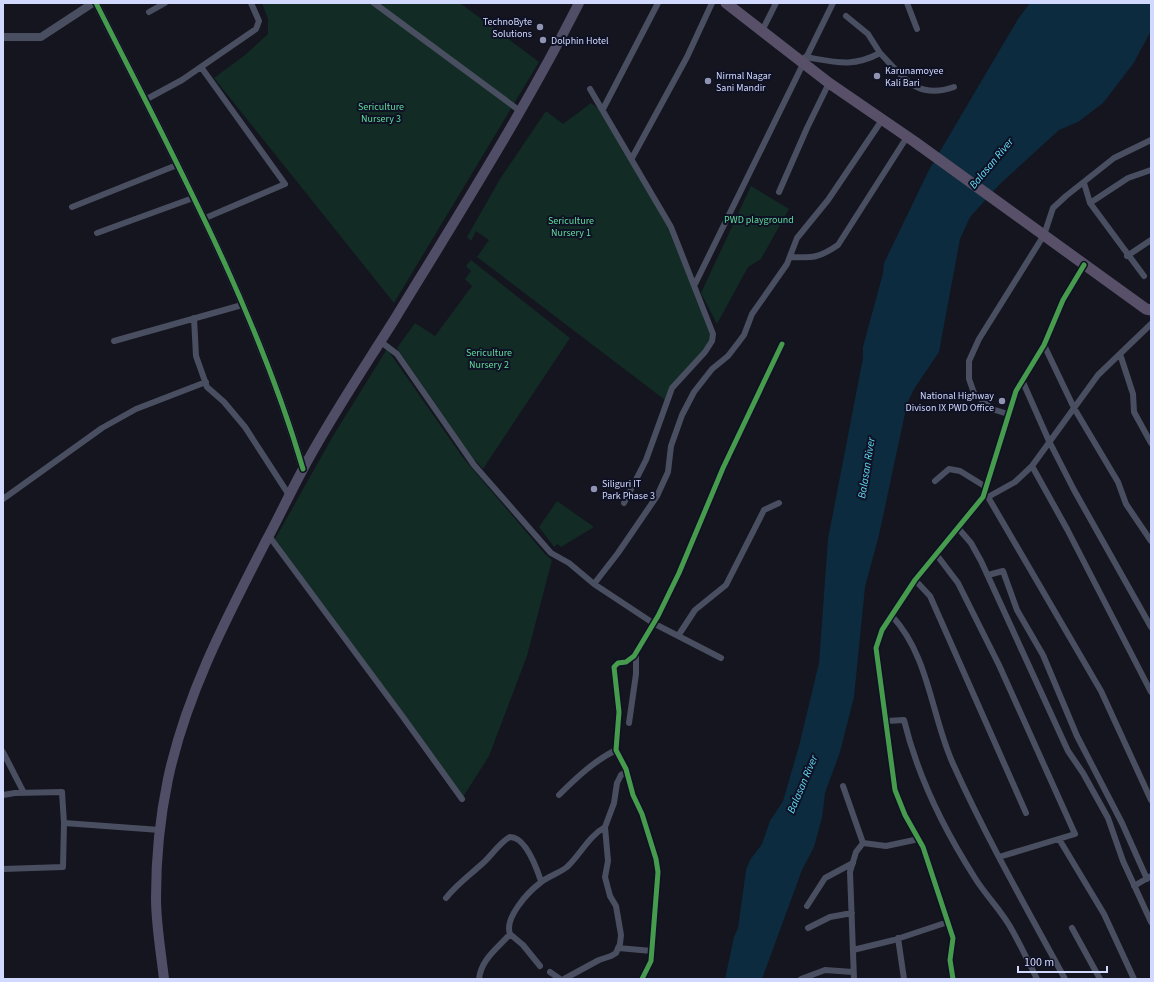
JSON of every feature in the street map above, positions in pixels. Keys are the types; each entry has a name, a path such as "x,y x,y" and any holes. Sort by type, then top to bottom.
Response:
{"highway":[{"path":"726,3 762,31 804,59 829,83 1044,235 1149,312"}],"main road":[{"path":"164,979 156,898 160,830 168,781 187,710 227,616 303,469 342,402 445,238 551,58 580,3"}],"street":[{"path":"3,37 42,37 95,3 145,100 229,273 288,420 303,469"},
{"path":"149,12 165,3"},
{"path":"145,100 182,80 256,29 259,21 251,3"},
{"path":"374,3 520,111"},
{"path":"602,109 658,3"},
{"path":"632,158 640,147 688,57 712,3"},
{"path":"762,31 776,3"},
{"path":"695,284 804,59 833,3"},
{"path":"907,3 917,29"},
{"path":"846,16 868,34 880,53 912,85 928,92 941,92 954,87"},
{"path":"804,59 853,63 866,60 880,53"},
{"path":"201,67 285,184 203,220"},
{"path":"779,192 807,128 829,83"},
{"path":"590,89 632,158 671,227 695,284 712,331 713,339 704,352 674,385 646,460 624,503"},
{"path":"594,584 618,553 657,496 668,472 671,446 682,415 694,392 712,369 728,356 744,335 752,314 790,257 798,238 828,200 882,120"},
{"path":"790,257 812,258 823,255 838,245 911,140"},
{"path":"1008,414 992,409 974,393 969,379 968,361 979,339 1044,235 1054,208 1066,196 1114,158 1151,140"},
{"path":"72,207 177,165"},
{"path":"1090,203 1128,178 1151,170"},
{"path":"1084,183 1090,203 1127,256 1144,276"},
{"path":"97,233 193,198"},
{"path":"1127,256 1151,240"},
{"path":"1084,265 1062,300 1044,345 1016,391 986,488 986,495 1101,691 1151,800"},
{"path":"114,341 242,305"},
{"path":"194,318 196,356 208,387 224,402 245,427 290,495"},
{"path":"953,979 950,960 953,938 923,847 905,815 896,790 876,648 882,630 915,580 986,495 1015,482 1032,466 1098,375 1151,324"},
{"path":"380,342 397,354 474,465 554,555 569,563 594,584 653,623 721,658"},
{"path":"642,979 650,964 652,951 658,872 656,859 642,814 633,795 627,771 616,750 615,743 619,712 614,667 618,663 630,660 653,623 679,573 723,468 782,344"},
{"path":"1044,345 1074,408 1118,482 1126,504 1151,541"},
{"path":"1120,354 1133,394 1134,412 1151,443"},
{"path":"1022,380 1049,441 1102,543 1138,602 1151,627"},
{"path":"3,499 102,428 136,409 206,382"},
{"path":"1032,466 1067,528 1151,692"},
{"path":"935,481 949,469 960,471 986,488"},
{"path":"678,636 695,610 726,584 764,510 779,503"},
{"path":"958,528 971,543 988,575 1068,751 1083,773 1108,818 1134,886 1151,922"},
{"path":"269,536 462,799"},
{"path":"936,554 958,583 999,665 1075,834 1000,857"},
{"path":"988,575 1003,571 1017,610 1043,655 1076,736 1149,878 1134,886"},
{"path":"915,580 930,596 1026,813"},
{"path":"892,616 902,627 918,658 930,690 938,724 953,765 1065,979"},
{"path":"629,722 636,674 636,651"},
{"path":"887,721 904,720 910,746 956,847 976,879 1012,930 1037,979"},
{"path":"559,795 578,776 603,756 616,750"},
{"path":"3,752 24,792"},
{"path":"564,979 599,960 610,956 618,948 621,935 616,906 610,896 605,877 608,861 605,827 614,803 617,783 621,775 627,771"},
{"path":"843,786 863,843"},
{"path":"3,795 24,792 62,792 64,823 63,867 3,869"},
{"path":"64,823 160,830"},
{"path":"479,979 482,968 491,953 510,934 510,923 522,901 542,881 556,875 567,866 594,835 605,827"},
{"path":"446,898 460,882 495,851 505,839 510,837 515,838 530,853 542,881"},
{"path":"863,843 886,846 919,839"},
{"path":"1059,839 1104,914 1134,979"},
{"path":"854,979 850,872 856,852 863,843"},
{"path":"807,906 825,878 853,864"},
{"path":"808,928 830,917 852,912"},
{"path":"853,950 898,938 948,922"},
{"path":"1072,928 1100,979"},
{"path":"510,934 523,945 540,966"},
{"path":"898,938 904,979"},
{"path":"618,948 652,951"},
{"path":"801,979 824,970 853,972"},
{"path":"550,972 560,979"}],"green space":[{"name":"Sericulture Nursery 3","path":"262,3 460,3 539,62 394,303 214,78 245,55 268,34 268,19"},
{"name":"Sericulture Nursery 1","path":"591,103 600,110 668,226 711,336 705,350 683,372 665,400 477,257 489,240 476,231 471,241 467,237 500,179 546,111 563,124"},
{"name":"PWD playground","path":"751,186 789,209 761,259 748,267 717,324 701,293"},
{"name":"Sericulture Nursery 2","path":"471,260 570,338 483,469 472,457 397,348 415,323 435,336 472,286 465,279 471,271 466,266"},
{"path":"387,349 464,459 545,554 552,560 527,656 489,756 463,797 275,539 333,436"},
{"path":"557,501 594,527 561,547 558,544 554,547 539,527"}],"water":[{"name":"Balasan River","path":"1030,3 1151,3 1151,31 1133,64 1103,103 1078,122 1059,130 1001,183 970,217 960,239 939,352 914,389 907,404 879,535 865,587 854,697 840,752 825,793 822,818 814,847 802,870 762,979 725,979 734,937 738,928 746,870 750,860 762,844 770,821 783,801 799,746 819,663 828,539 863,358 863,347 883,273 884,263 929,170 1018,19"}],"cycle path":[{"path":"96,3 182,173 237,290 284,409 303,469"},
{"path":"953,979 950,960 953,938 923,847 905,815 895,790 876,648 882,630 915,580 983,497 1016,391 1044,345 1063,300 1084,265"},
{"path":"642,979 651,961 658,872 656,859 642,814 633,795 626,769 616,750 619,712 614,667 618,663 626,662 634,656 658,616 679,573 723,468 782,344"}],"place":[{"name":"TechnoByte Solutions","path":"540,27"},
{"name":"Dolphin Hotel","path":"543,40"},
{"name":"Karunamoyee Kali Bari","path":"877,76"},
{"name":"Nirmal Nagar Sani Mandir","path":"708,81"},
{"name":"National Highway Divison IX PWD Office","path":"1002,401"},
{"name":"Siliguri IT Park Phase 3","path":"594,489"}]}
